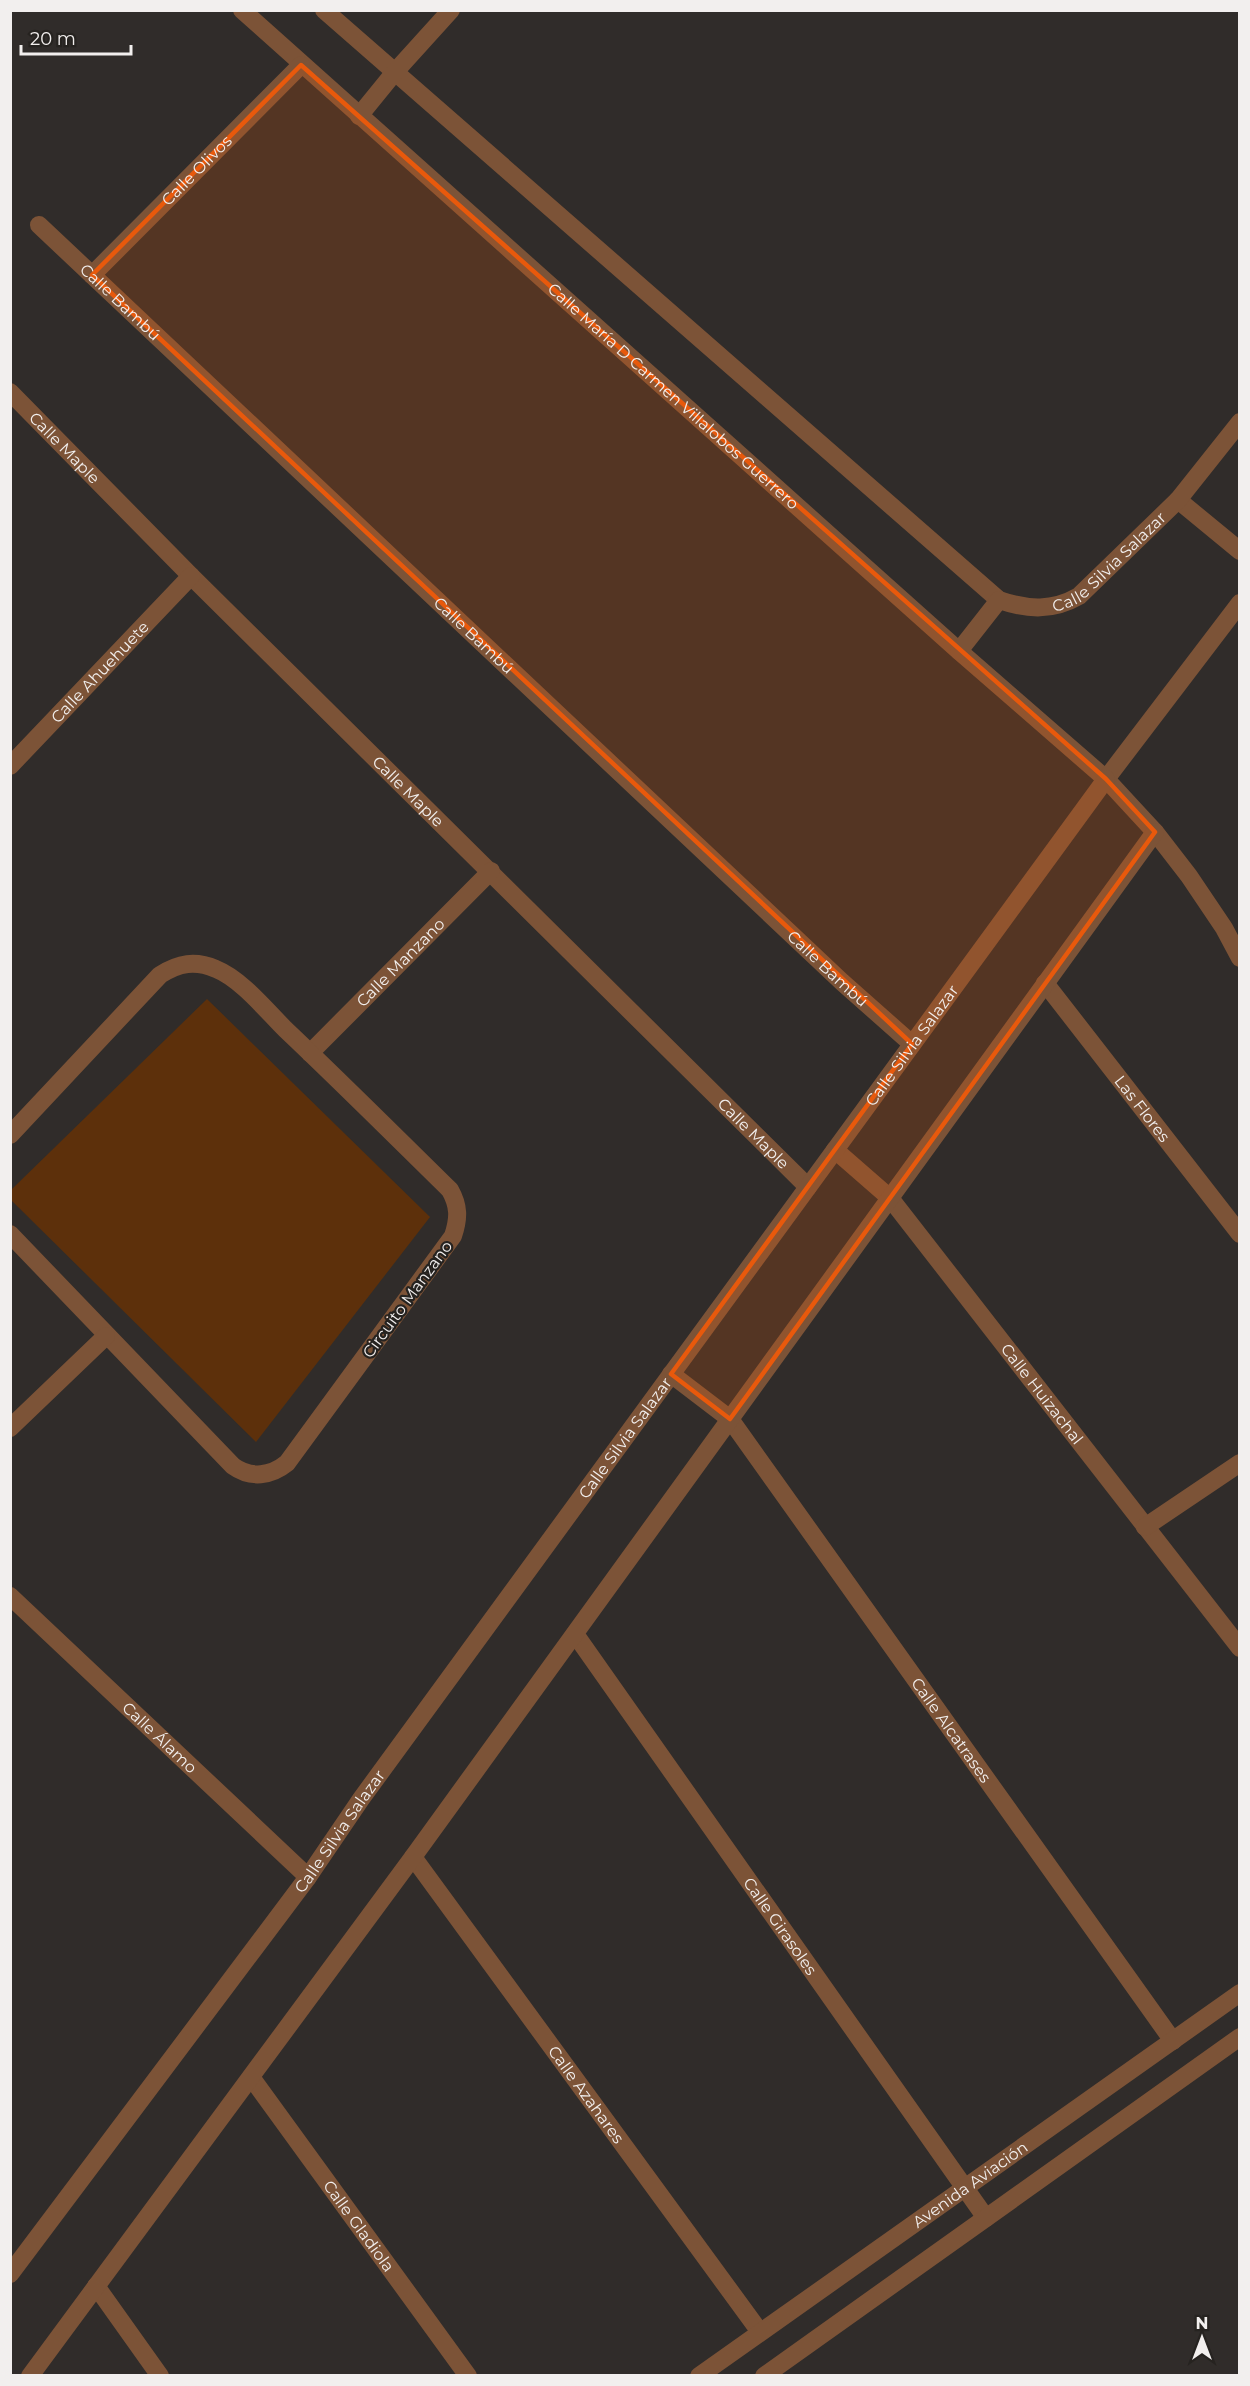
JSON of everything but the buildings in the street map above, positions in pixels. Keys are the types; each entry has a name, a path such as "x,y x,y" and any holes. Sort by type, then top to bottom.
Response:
{"street":[{"name":"Calle María D Carmen Villalobos Guerrero","path":"242,10 959,651 1106,778 1155,832 1189,876 1224,928 1239,958"},
{"path":"324,10 999,600 959,651"},
{"path":"359,116 451,10"},
{"name":"Calle Olivos","path":"92,275 301,65"},
{"name":"Calle Bambú","path":"39,225 842,982 912,1044"},
{"name":"Calle Maple","path":"10,392 191,576 808,1187"},
{"name":"Calle Silvia Salazar","path":"999,600 1034,609 1051,607 1080,596 1178,500 1239,422"},
{"path":"1178,500 1239,551"},
{"name":"Calle Ahuehuete","path":"10,766 191,576"},
{"name":"Calle Silvia Salazar","path":"10,2274 308,1877 361,1799 1106,778 1239,603"},
{"path":"30,2376 413,1857 1155,832"},
{"name":"Calle Manzano","path":"310,1053 490,871"},
{"name":"Circuito Manzano","path":"10,1135 160,975 172,967 185,963 200,964 229,976 310,1053 450,1190 457,1203 458,1214 453,1236 288,1463 267,1474 247,1474 233,1466 10,1234"},
{"name":"Las Flores","path":"1045,983 1239,1234"},
{"name":"Calle Huizachal","path":"835,1149 890,1198 1239,1648"},
{"path":"10,1428 106,1336"},
{"name":"Calle Alcatrases","path":"671,1374 730,1419 1173,2041"},
{"path":"1145,1527 1239,1463"},
{"name":"Calle Álamo","path":"10,1596 308,1877"},
{"name":"Calle Girasoles","path":"575,1634 986,2218"},
{"name":"Calle Azahares","path":"413,1857 760,2332"},
{"name":"Avenida Aviación","path":"699,2376 1239,1993"},
{"path":"764,2376 1239,2037"},
{"name":"Calle Gladiola","path":"251,2077 468,2376"},
{"path":"96,2286 160,2376"}],"highlighted area":[{"path":"301,65 1106,779 1155,832 730,1419 671,1374 912,1044 92,275"}],"shaded area":[{"path":"207,999 430,1217 256,1442 11,1200 11,1190"}]}
